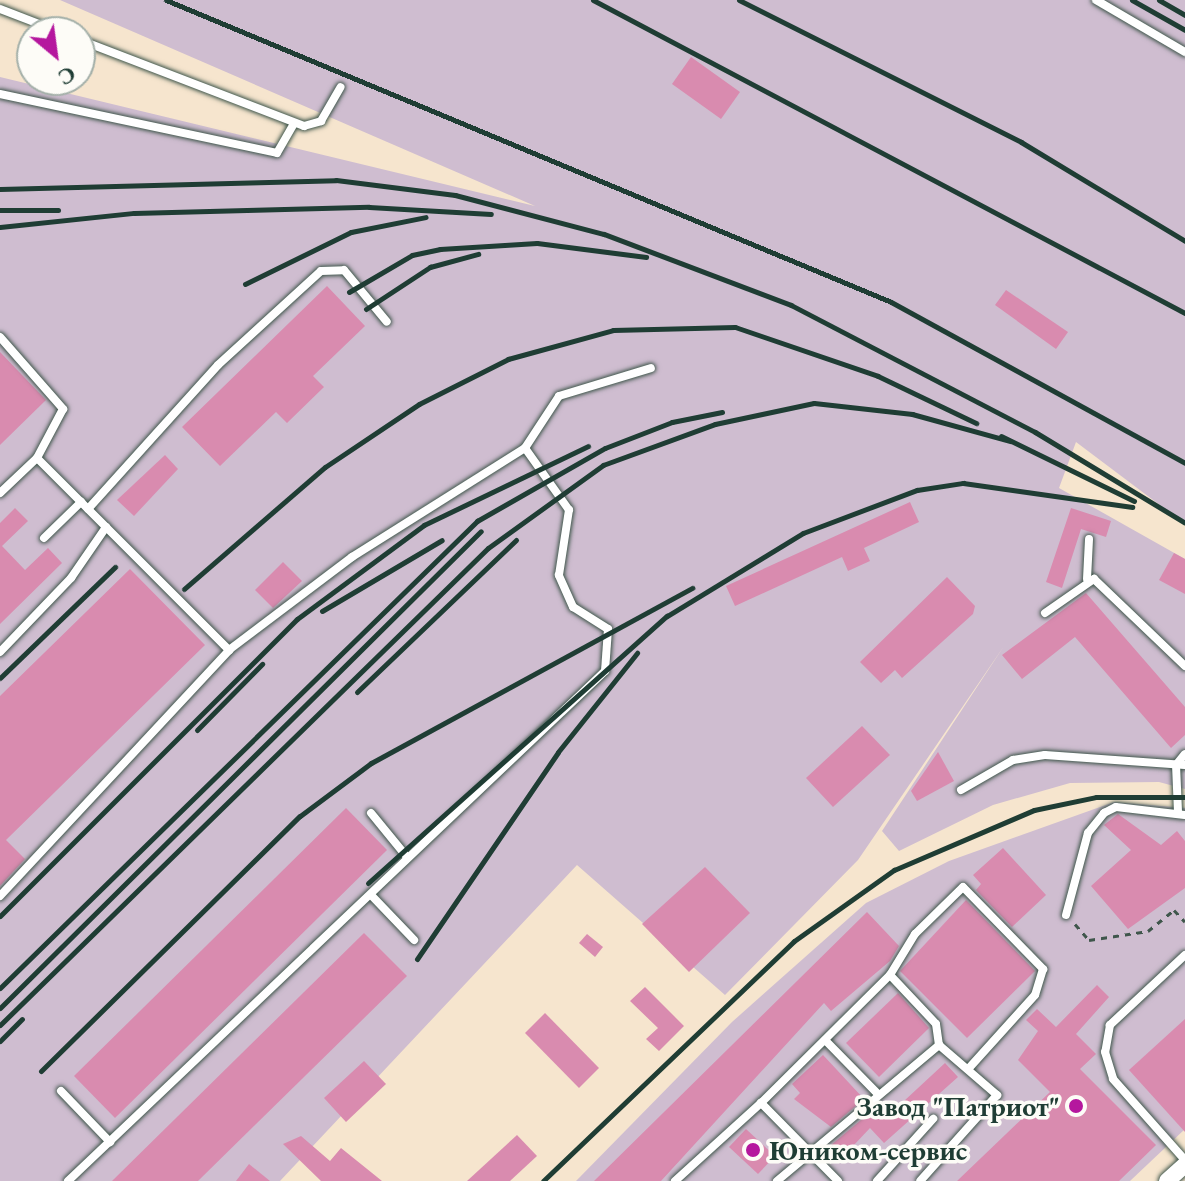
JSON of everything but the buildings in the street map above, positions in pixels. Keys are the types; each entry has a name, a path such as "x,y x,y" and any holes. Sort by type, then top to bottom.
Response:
{"street":[{"path":"1167,1181 1185,1163"}],"lane":[{"path":"1096,0 1185,52"},
{"path":"96,46 294,123 321,121 341,87"},
{"path":"0,94 277,153 294,123"},
{"path":"44,538 84,505 218,365 321,271 344,270 387,322"},
{"path":"0,337 63,409 37,458 0,493"},
{"path":"0,896 229,650 352,557 525,448 549,408 575,386 651,368"},
{"path":"68,1181 372,896 407,857 578,702 611,653 608,629 573,607 564,593 560,556 569,510 525,448"},
{"path":"37,458 229,650"},
{"path":"0,652 71,578 106,527"},
{"path":"1045,613 1087,579 1089,539"},
{"path":"1087,579 1102,582 1185,666"},
{"path":"1066,915 1088,833 1104,813 1116,807 1182,814 1181,765 1185,754"},
{"path":"961,790 1013,760 1045,755 1181,765"},
{"path":"371,813 407,857"},
{"path":"675,1181 761,1103 890,975 915,934 963,887 1043,969 1035,995 969,1068"},
{"path":"372,896 414,940"},
{"path":"1185,955 1110,1025 1105,1052 1113,1079 1185,1163"},
{"path":"890,975 936,1024 939,1045 997,1095 920,1181"},
{"path":"825,1040 876,1092"},
{"path":"777,1181 806,1150 876,1092 896,1084 939,1045"},
{"path":"61,1091 110,1142"},
{"path":"761,1103 838,1181"},
{"path":"877,1181 933,1119"}],"path":[{"path":"1066,915 1089,940 1148,931 1174,910 1185,922"}],"shaded area":[{"path":"60,0 1185,0 1185,524 1076,442 1059,488 1185,559 1185,789 1159,782 1070,783 993,805 899,851 882,831 1004,646 858,860 725,995 577,865 280,1181 0,1181 0,77 16,81 16,96 79,96 535,206"},
{"path":"1114,802 1185,808 1185,1129 1130,1181 576,1181 732,1022 866,903 949,861"}],"railway":[{"path":"166,0 891,302 1185,463"},
{"path":"593,0 1185,313"},
{"path":"739,0 1021,142 1185,241"},
{"path":"1132,0 1185,30"},
{"path":"1159,0 1185,15"},
{"path":"0,189 336,180 455,195 604,234 791,305 1035,432 1185,523"},
{"path":"0,227 134,213 369,207 491,214"},
{"path":"0,210 58,210"},
{"path":"245,284 351,232 426,217"},
{"path":"349,292 412,255 440,249 537,243 646,257"},
{"path":"366,309 430,267 478,254"},
{"path":"184,589 325,467 419,404 508,359 613,330 735,327 878,376 976,423"},
{"path":"0,1025 488,548 603,465 715,424 814,403 912,414 1010,441"},
{"path":"0,988 477,521 605,448 672,422 722,412"},
{"path":"1001,436 1134,501"},
{"path":"0,916 297,619 424,525 588,446"},
{"path":"368,883 667,616 803,533 917,490 963,483 1132,507"},
{"path":"0,1008 481,531"},
{"path":"322,611 442,540"},
{"path":"357,692 516,540"},
{"path":"0,678 115,567"},
{"path":"41,1071 300,816 371,763 692,588"},
{"path":"417,959 558,752 637,653"},
{"path":"197,730 262,664"},
{"path":"543,1181 794,941 894,870 1034,810 1096,797 1185,797"},
{"path":"0,1041 22,1019"}],"place":[{"name":"Завод \"Патриот\"","path":"1076,1106"},
{"name":"Юником-сервис","path":"753,1150"}]}
